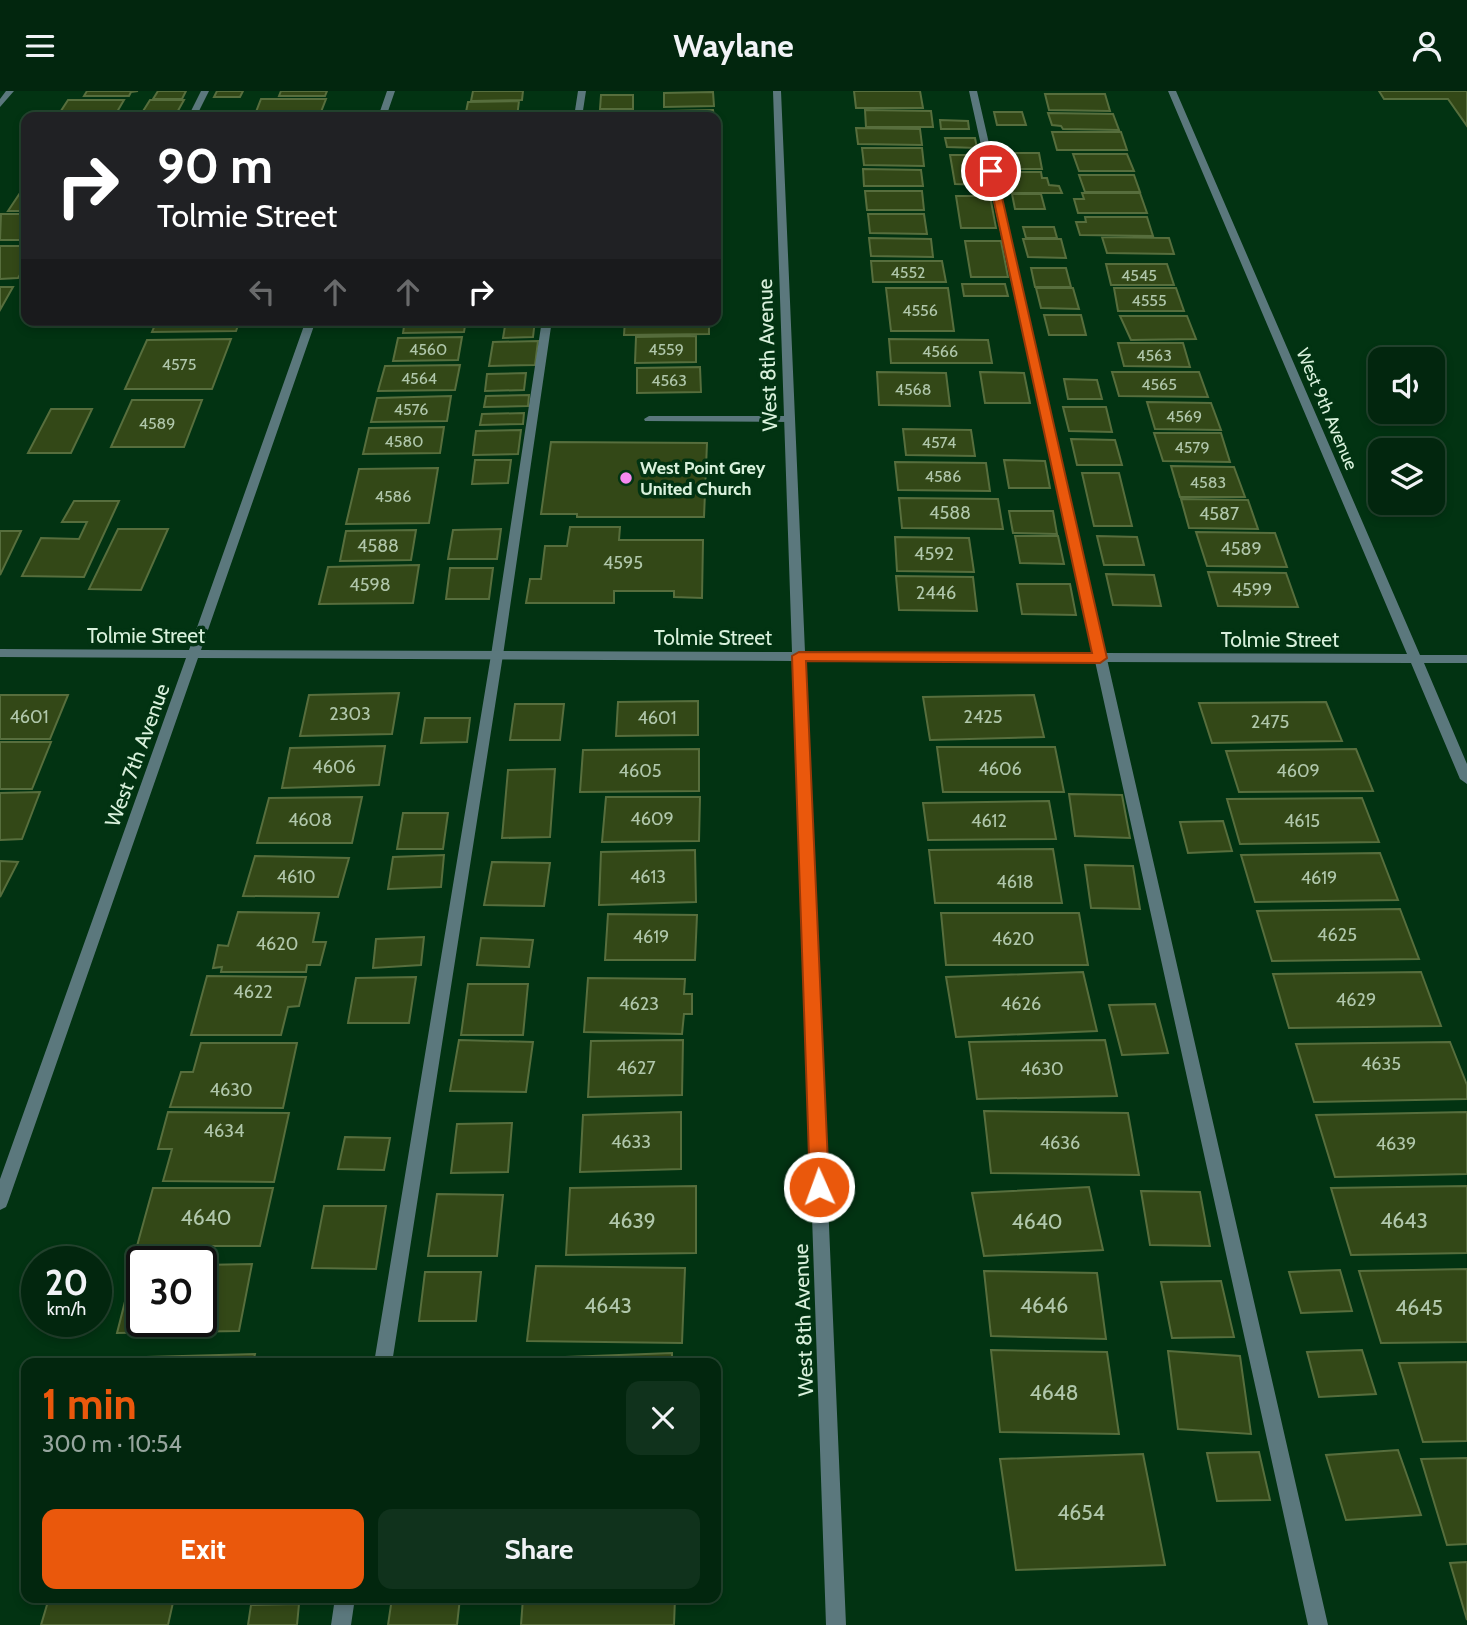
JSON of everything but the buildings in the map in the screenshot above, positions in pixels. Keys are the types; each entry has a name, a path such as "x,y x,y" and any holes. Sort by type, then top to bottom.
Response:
{"street":[{"path":"0,105 10,91"},
{"path":"194,112 205,91"},
{"path":"384,112 391,91"},
{"path":"579,112 582,91"},
{"name":"West 8th Avenue","path":"778,91 836,1625"},
{"path":"973,91 1318,1625"},
{"name":"West 9th Avenue","path":"1172,91 1467,779"},
{"name":"West 7th Avenue","path":"0,1202 309,326"},
{"path":"384,1358 497,655 546,326"},
{"path":"649,419 790,419"},
{"name":"Tolmie Street","path":"0,653 1467,659"},
{"path":"341,1625 344,1603"}],"place":[{"name":"West Point Grey United Church","path":"626,478"}],"route":[{"path":"819,1187 799,656 1100,658 991,171"}]}
